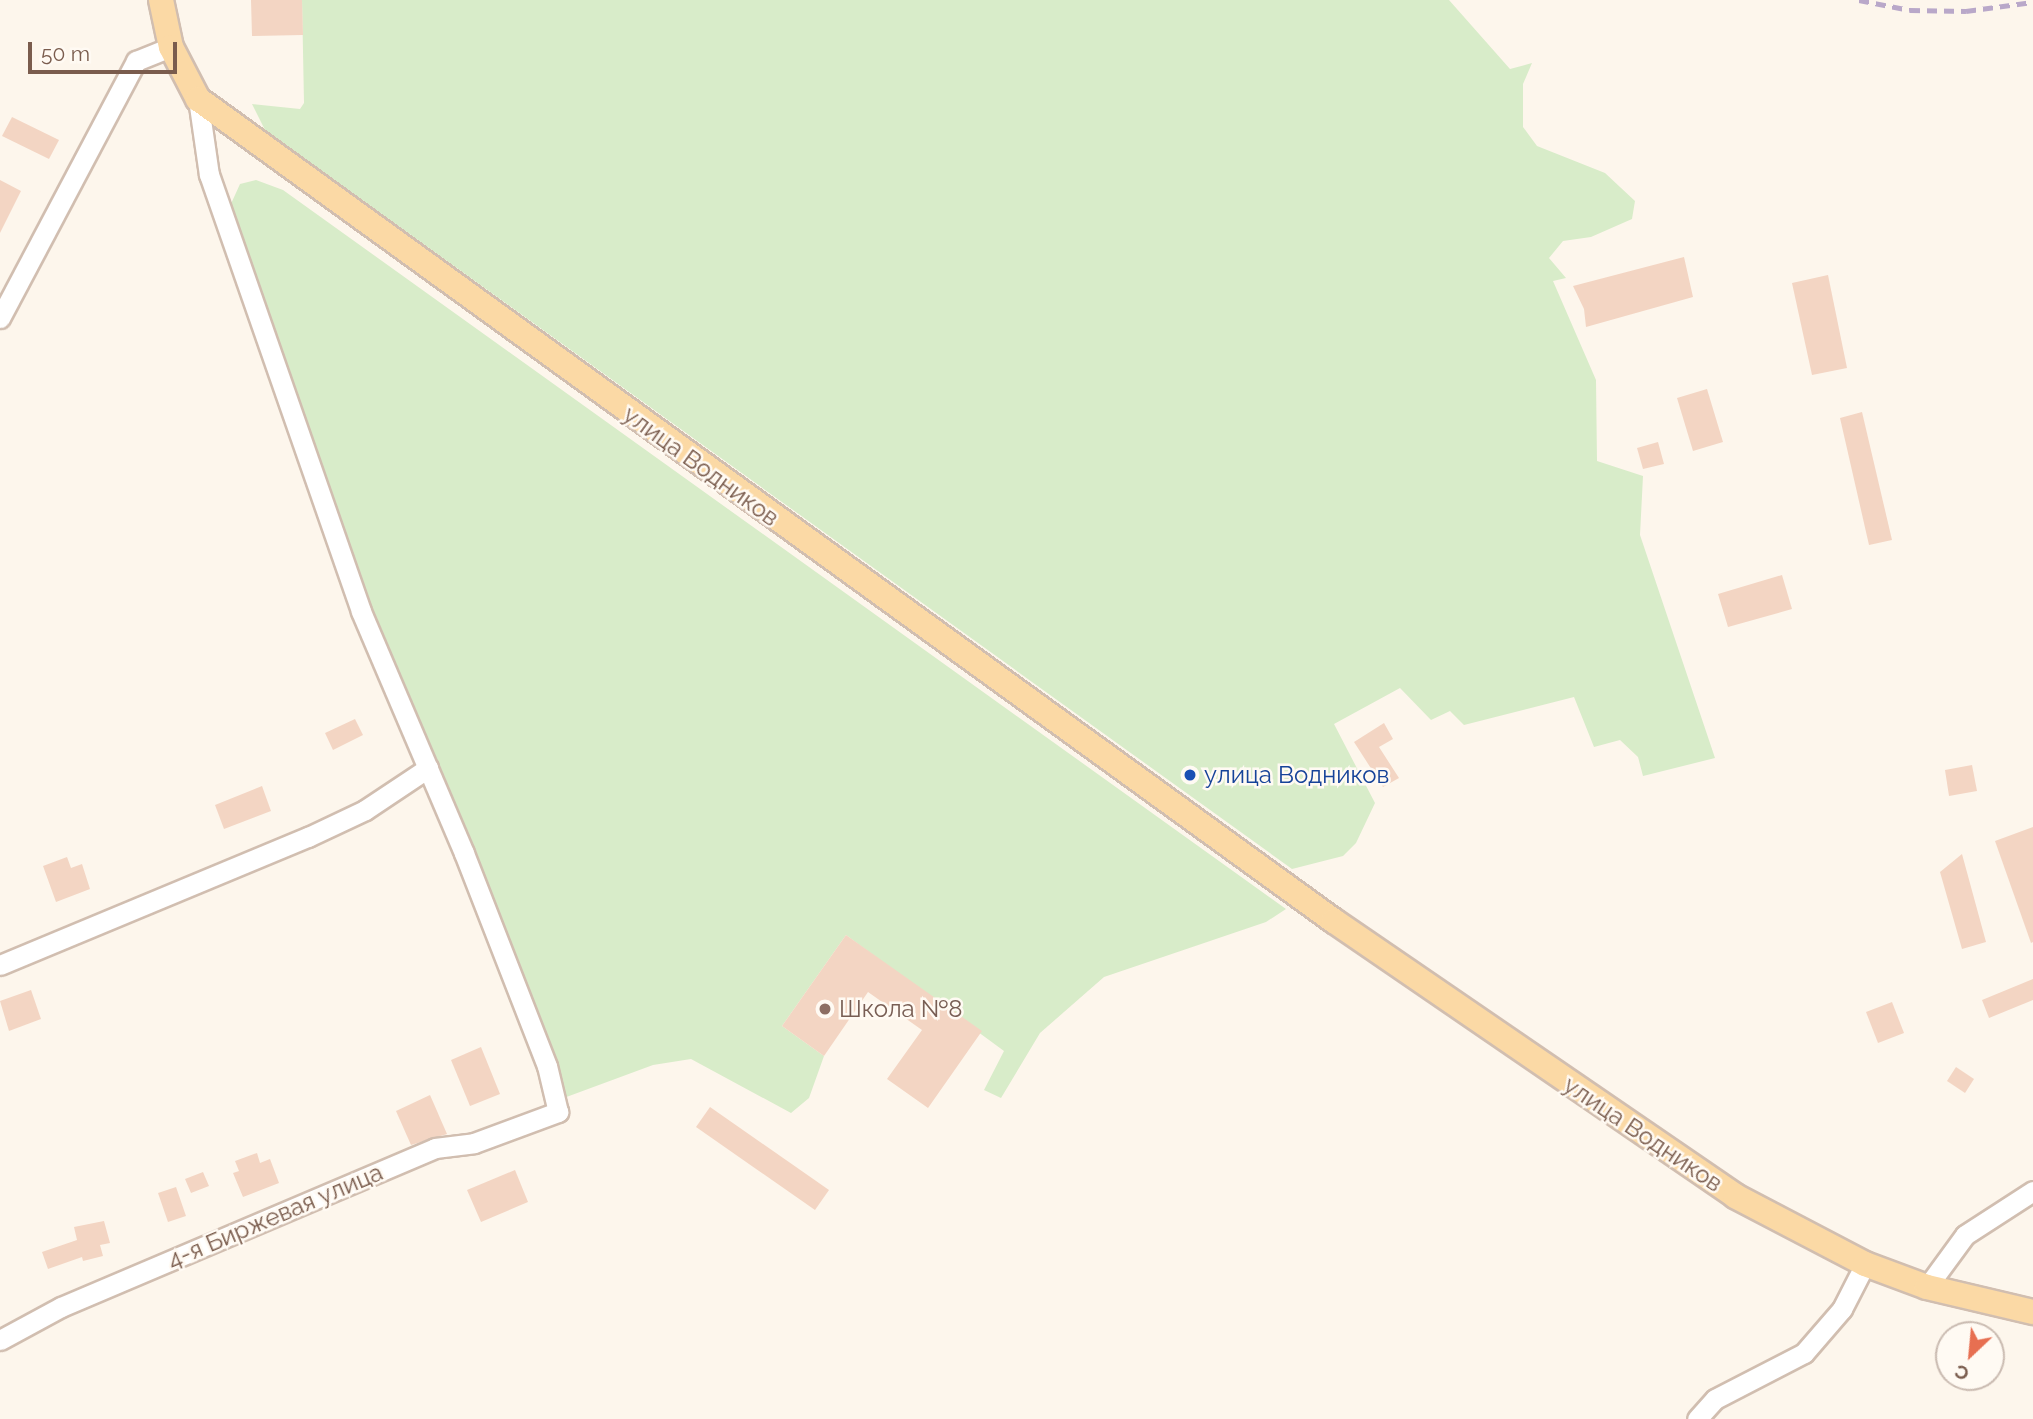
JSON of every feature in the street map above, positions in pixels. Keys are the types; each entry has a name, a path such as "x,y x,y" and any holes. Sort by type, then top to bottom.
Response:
{"main road":[{"path":"161,0 171,47 198,99"},
{"name":"улица Водников","path":"198,99 1334,921 1707,1179 1865,1264 1927,1287 2033,1311"}],"street":[{"path":"0,318 136,61 171,47"},
{"path":"0,965 308,837 366,810 428,768 361,611 229,235 209,176 198,99"},
{"name":"4-я Биржевая улица","path":"0,1340 61,1307 435,1148 474,1143 558,1112 547,1066 428,768"},
{"path":"1927,1287 1965,1235 2033,1191"},
{"path":"1697,1419 1715,1399 1804,1353 1842,1309 1865,1264"}],"green space":[{"path":"302,0 1449,0 1510,69 1532,63 1523,84 1523,127 1537,146 1605,173 1635,201 1632,219 1591,237 1563,241 1549,258 1566,278 1553,281 1596,380 1597,461 1643,476 1640,535 1715,758 1643,776 1638,757 1620,740 1594,747 1574,697 1464,725 1450,711 1431,720 1400,688 1334,724 1375,803 1356,843 1343,856 1292,869 265,130 252,104 300,109 304,103"},
{"path":"256,180 283,190 1286,909 1266,922 1104,977 1040,1033 1001,1098 984,1090 1004,1051 846,935 782,1026 824,1056 809,1098 791,1113 691,1059 653,1065 561,1099 368,606 230,206 240,184"}],"building":[{"path":"251,0 302,0 303,35 252,36"},
{"path":"12,117 59,140 49,159 2,136"},
{"path":"0,180 21,191 0,233"},
{"path":"1684,257 1693,297 1586,327 1584,309 1573,286"},
{"path":"1828,275 1847,368 1812,375 1792,283"},
{"path":"1707,389 1723,442 1693,451 1677,398"},
{"path":"1862,412 1892,540 1869,545 1840,418"},
{"path":"1658,442 1664,464 1643,469 1637,448"},
{"path":"1782,575 1792,609 1728,627 1718,594"},
{"path":"355,719 363,735 333,750 325,733"},
{"path":"1384,723 1393,739 1379,747 1399,778 1383,787 1354,742"},
{"path":"1972,765 1977,791 1949,796 1945,770"},
{"path":"262,786 271,811 224,829 215,805"},
{"path":"2033,827 2033,942 2031,943 1995,841"},
{"path":"1962,854 1986,942 1962,949 1940,872"},
{"path":"67,857 71,868 82,864 90,889 56,902 43,866"},
{"name":"Школа №8","path":"846,935 982,1031 928,1108 887,1079 922,1030 868,992 824,1056 782,1026"},
{"path":"2033,979 2033,1000 1989,1018 1982,1000"},
{"path":"31,990 41,1019 9,1031 0,1001"},
{"path":"1892,1002 1904,1033 1878,1043 1866,1012"},
{"path":"481,1047 500,1094 470,1106 451,1060"},
{"path":"1956,1067 1974,1079 1965,1093 1947,1081"},
{"path":"430,1095 447,1134 411,1145 396,1111"},
{"path":"710,1107 829,1190 815,1210 696,1127"},
{"path":"257,1153 260,1163 270,1159 279,1183 243,1197 233,1173 239,1171 235,1161"},
{"path":"515,1170 528,1202 481,1222 467,1190"},
{"path":"203,1172 209,1186 191,1193 185,1179"},
{"path":"176,1187 186,1216 168,1222 158,1193"},
{"path":"104,1221 110,1243 100,1245 103,1256 83,1261 82,1257 48,1269 42,1252 77,1240 74,1227"}],"railway":[{"path":"1859,0 1910,10 1966,11 2033,2"}],"place":[{"name":"улица Водников","path":"1190,775"},
{"name":"Школа №8","path":"825,1009"}]}
